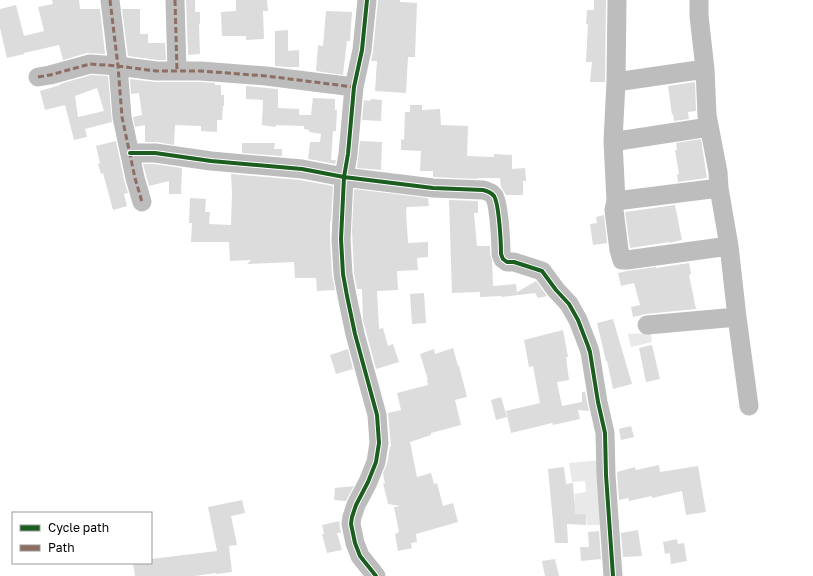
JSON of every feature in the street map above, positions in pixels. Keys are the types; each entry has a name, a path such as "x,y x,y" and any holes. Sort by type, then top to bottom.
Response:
{"street":[{"path":"110,0 118,66 122,117 135,178 142,202"},
{"path":"175,0 177,71"},
{"path":"367,0 362,50 354,87 348,154 344,177 341,239 343,274 347,296 355,334 377,415 379,443 376,462 356,505 351,524 354,540 360,556 376,576"},
{"path":"617,0 616,82 613,141 616,201 614,210 619,250 622,260 729,246"},
{"path":"699,0 707,115 718,172 719,188 729,246 749,406"},
{"path":"38,77 90,64 156,71 201,71 266,76 354,87"},
{"path":"616,82 705,69"},
{"path":"613,141 709,127"},
{"path":"130,153 155,153 211,161 302,169 344,177 433,188 488,191 494,198 498,209 501,254 503,259 507,262 514,262 542,271 569,304 578,320 590,352 598,402 605,433 606,475 613,576"},
{"path":"616,201 719,188"},
{"path":"647,325 737,317"}],"shaded area":[{"path":"651,333 652,342 631,347 628,334"},
{"path":"604,460 609,525 587,525 586,514 570,514 570,501 575,500 574,494 586,492 585,481 572,482 569,463"}],"building":[{"path":"52,0 79,0 80,9 100,9 105,54 87,53 63,60 59,45 7,58 0,28 0,9 16,5 24,36 44,31 38,7 53,4"},
{"path":"186,0 195,0 195,12 200,12 200,54 188,55"},
{"path":"236,0 267,0 268,11 263,11 264,39 246,40 246,36 222,36 221,12 236,11"},
{"path":"378,0 400,0 400,2 417,3 415,57 408,57 406,93 375,91 377,61 371,61"},
{"path":"594,0 606,0 605,82 590,82 592,62 586,62 588,24 586,24 587,10 594,10"},
{"path":"122,9 140,9 140,34 148,34 148,43 165,43 166,60 128,56"},
{"path":"326,11 352,12 350,41 347,41 343,75 316,71 318,45 323,46"},
{"path":"288,30 288,51 299,50 299,67 275,66 275,31"},
{"path":"91,75 108,76 112,122 85,129 87,137 74,140 65,105 45,110 40,91","holes":["97,88 104,111 78,117 75,96"]},
{"path":"130,79 155,82 201,82 221,85 221,95 224,95 224,106 222,120 217,120 217,132 201,131 201,126 175,125 174,145 157,142 145,142 145,125 135,127 133,117 142,115 139,93 131,94"},
{"path":"695,82 696,111 688,112 689,119 674,121 668,86"},
{"path":"246,86 278,89 278,108 299,109 299,115 311,115 313,98 335,99 335,110 337,110 336,131 333,131 331,160 336,160 335,164 308,159 310,142 320,142 321,134 309,132 309,130 304,129 304,126 276,125 276,127 262,125 263,100 246,99"},
{"path":"371,99 382,100 381,121 362,120 364,100 370,101"},
{"path":"410,105 422,105 422,110 440,109 441,125 468,126 467,156 494,157 494,154 512,155 512,169 525,168 526,181 523,181 523,195 506,195 501,187 500,178 477,179 433,177 433,171 420,171 421,151 401,150 401,139 404,140 405,112 410,112"},
{"path":"701,139 707,178 678,182 677,175 679,174 675,150 677,150 676,143"},
{"path":"116,141 128,193 124,194 127,206 113,210 103,173 101,174 98,164 100,163 96,146"},
{"path":"360,141 382,142 381,170 357,168"},
{"path":"242,143 275,143 274,149 282,149 282,156 242,153"},
{"path":"143,164 182,168 181,194 169,194 169,181 149,186"},
{"path":"231,174 300,180 333,186 330,240 332,275 335,290 317,291 316,278 295,278 294,262 247,264 251,260 230,261 229,242 191,242 192,223 189,223 190,198 206,199 205,212 210,212 209,224 231,225"},
{"path":"354,189 428,198 429,206 407,207 406,211 408,243 428,242 428,257 417,258 418,270 397,271 398,290 377,291 379,329 383,328 388,346 393,344 399,362 376,369 363,320 362,289 357,289 354,273 352,231"},
{"path":"449,200 478,201 478,213 474,213 477,246 490,246 493,286 516,284 517,292 536,281 547,296 538,298 535,293 502,297 480,297 480,292 452,293"},
{"path":"675,205 682,240 630,248 625,212"},
{"path":"604,215 607,243 593,245 590,224 597,223 596,217"},
{"path":"689,263 691,274 689,275 696,309 646,314 633,317 631,307 640,305 634,283 621,286 618,273"},
{"path":"424,293 426,323 412,324 410,294"},
{"path":"613,319 632,384 613,389 597,323"},
{"path":"563,330 568,357 566,357 569,380 557,382 562,406 582,402 582,392 585,392 589,411 578,410 580,419 553,425 552,423 511,433 506,411 540,403 533,366 529,367 524,340"},
{"path":"652,345 660,379 646,382 639,348"},
{"path":"453,348 467,397 455,400 461,425 431,433 431,435 410,442 417,477 431,473 434,484 437,483 443,506 453,503 458,522 416,534 417,542 411,543 412,548 398,551 395,534 399,532 394,507 401,506 388,504 383,483 385,484 383,473 387,464 391,446 388,413 401,410 397,393 428,385 428,380 420,354 434,349 435,354"},
{"path":"348,349 353,369 336,374 330,355"},
{"path":"501,397 507,417 496,420 491,400"},
{"path":"631,426 634,437 621,440 619,429"},
{"path":"659,465 660,472 698,466 706,512 686,515 682,491 652,498 652,496 629,501 628,498 619,500 617,472 635,467 636,470"},
{"path":"564,467 566,484 573,483 575,514 586,514 586,525 567,524 568,543 555,543 548,469"},
{"path":"354,486 346,501 334,500 335,488"},
{"path":"242,500 245,513 231,516 237,545 229,546 232,572 195,576 135,576 133,564 152,564 152,559 217,551 208,507"},
{"path":"339,521 341,533 337,533 342,550 327,553 322,534 324,534 322,525"},
{"path":"638,530 642,556 623,557 621,533"},
{"path":"599,531 601,559 581,561 580,547 589,547 588,532"},
{"path":"677,539 678,544 684,543 687,561 671,564 670,553 665,554 663,542"},
{"path":"555,559 559,576 545,576 542,561"}],"marked path":[{"path":"110,0 118,66 122,117 135,178 142,202"},
{"path":"175,0 177,71"},
{"path":"38,77 90,64 156,71 201,71 266,76 354,87"}],"cycle path":[{"path":"367,0 362,50 354,87 348,154 344,177 341,239 343,274 347,296 355,334 377,415 379,443 376,462 356,505 351,524 355,543 360,556 376,576"},
{"path":"130,153 155,153 211,161 302,169 344,177 433,188 483,190 492,194 496,200 501,254 503,259 507,262 514,262 542,271 569,304 578,320 590,352 598,402 605,433 606,475 613,576"}]}
